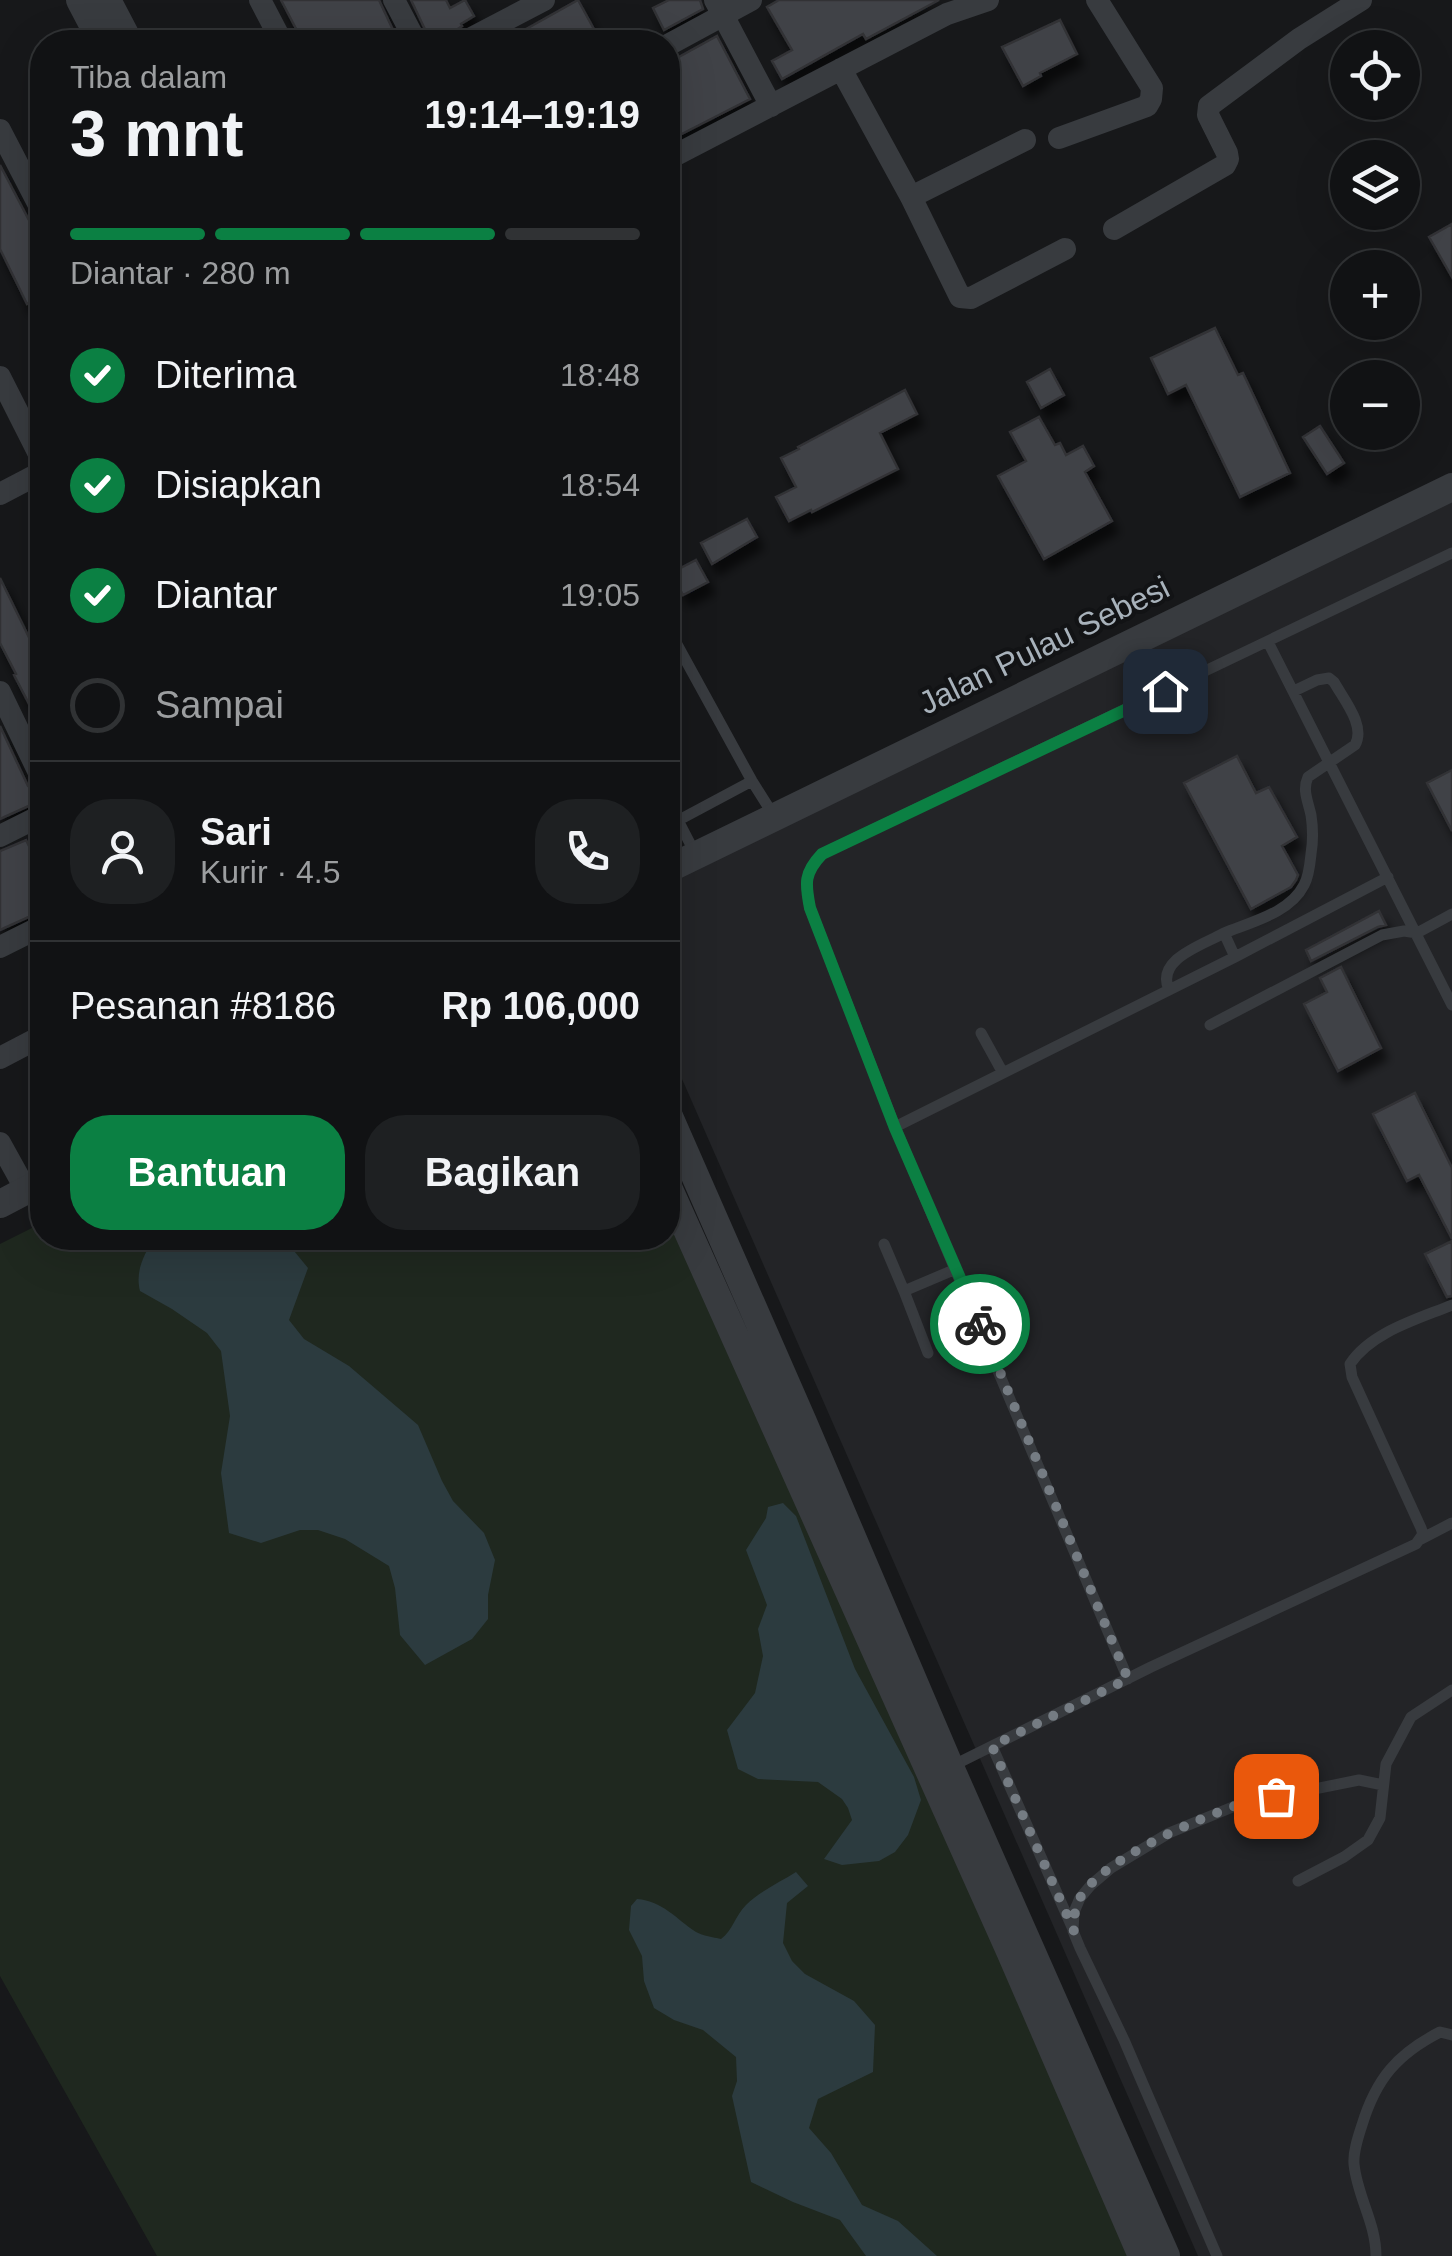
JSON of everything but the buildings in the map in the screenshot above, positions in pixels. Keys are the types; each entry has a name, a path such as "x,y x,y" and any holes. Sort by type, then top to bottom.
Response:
{"street":[{"path":"80,0 96,30"},
{"path":"107,0 123,30"},
{"path":"260,0 276,30"},
{"path":"394,0 410,30"},
{"path":"487,30 544,0"},
{"path":"680,36 719,8 751,0"},
{"path":"1059,138 1147,106 1151,99 1152,88 1097,0"},
{"path":"1114,229 1225,165 1227,153 1208,115 1209,106 1361,0"},
{"path":"680,152 946,14 979,1"},
{"path":"719,8 771,106"},
{"path":"841,70 960,297 971,298 1065,250"},
{"path":"0,130 30,188"},
{"path":"911,198 1025,140"},
{"path":"0,379 30,437"},
{"path":"0,494 30,478"},
{"name":"Jalan Pulau Sebesi","path":"680,863 1452,487"},
{"path":"2,701 30,756"},
{"path":"0,836 30,821"},
{"path":"0,947 30,932"},
{"path":"0,1058 30,1042"},
{"path":"680,1141 1166,2256"},
{"path":"0,1143 14,1195"},
{"path":"680,1215 1010,1950 1142,2256"}],"lane":[{"path":"1128,1679 895,1128 810,908 806,885 810,867 822,854 1452,553"},
{"path":"1268,642 1452,1004"},
{"path":"680,650 774,816"},
{"path":"1169,990 1166,972 1173,961 1281,909 1305,885 1312,817 1305,783 1359,740 1358,726 1329,678 1294,691"},
{"path":"680,819 752,781"},
{"path":"680,822 696,855"},
{"path":"895,1128 1388,876"},
{"path":"1210,1025 1382,935 1417,933 1452,914"},
{"path":"1224,934 1235,956"},
{"path":"981,1033 1003,1073"},
{"path":"884,1244 928,1352"},
{"path":"904,1291 956,1269"},
{"path":"1421,1539 1422,1528 1352,1377 1350,1364 1358,1352 1384,1334 1452,1304"},
{"path":"950,1767 1408,1548 1452,1523"},
{"path":"1298,1880 1368,1840 1380,1818 1386,1764 1410,1717 1452,1690"},
{"path":"992,1746 1217,2256"},
{"path":"1074,1931 1074,1912 1091,1884 1169,1833 1240,1804 1360,1780 1384,1784"},
{"path":"1376,2256 1376,2242 1353,2162 1369,2102 1384,2075 1410,2050 1440,2032 1452,2035"}],"shaded area":[{"path":"1452,496 1452,2256 1198,2256 680,1074 680,874"},
{"path":"30,1229 30,1250 680,1250 680,1231 1143,2256 157,2256 0,1976 0,1244"},
{"path":"148,1250 293,1250 308,1268 289,1320 304,1339 349,1366 418,1425 453,1501 484,1533 495,1560 488,1619 472,1639 425,1665 400,1635 389,1566 345,1539 318,1530 300,1530 261,1543 229,1533 221,1473 230,1416 221,1351 207,1333 140,1291"},
{"path":"783,1503 796,1516 855,1669 914,1777 921,1800 908,1835 895,1852 879,1861 842,1865 824,1859 852,1820 842,1799 818,1782 758,1779 738,1769 727,1730 755,1693 763,1656 758,1629 767,1605 746,1550 766,1518 768,1507"},
{"path":"796,1872 808,1886 787,1903 783,1943 792,1961 805,1974 854,2001 875,2025 873,2072 818,2099 809,2128 831,2153 862,2205 898,2221 937,2256 866,2256 840,2220 751,2182 732,2096 737,2081 736,2057 703,2030 654,2008 644,1981 642,1956 629,1930 631,1906 637,1899 662,1907 699,1933 721,1939 751,1900"}],"way so far":[{"path":"980,1324 1128,1679 992,1746 1074,1931 1074,1912 1080,1898 1111,1868 1169,1833 1240,1804 1276,1796"}],"route":[{"path":"980,1324 895,1128 810,908 806,885 810,867 822,854 1165,691"}]}
